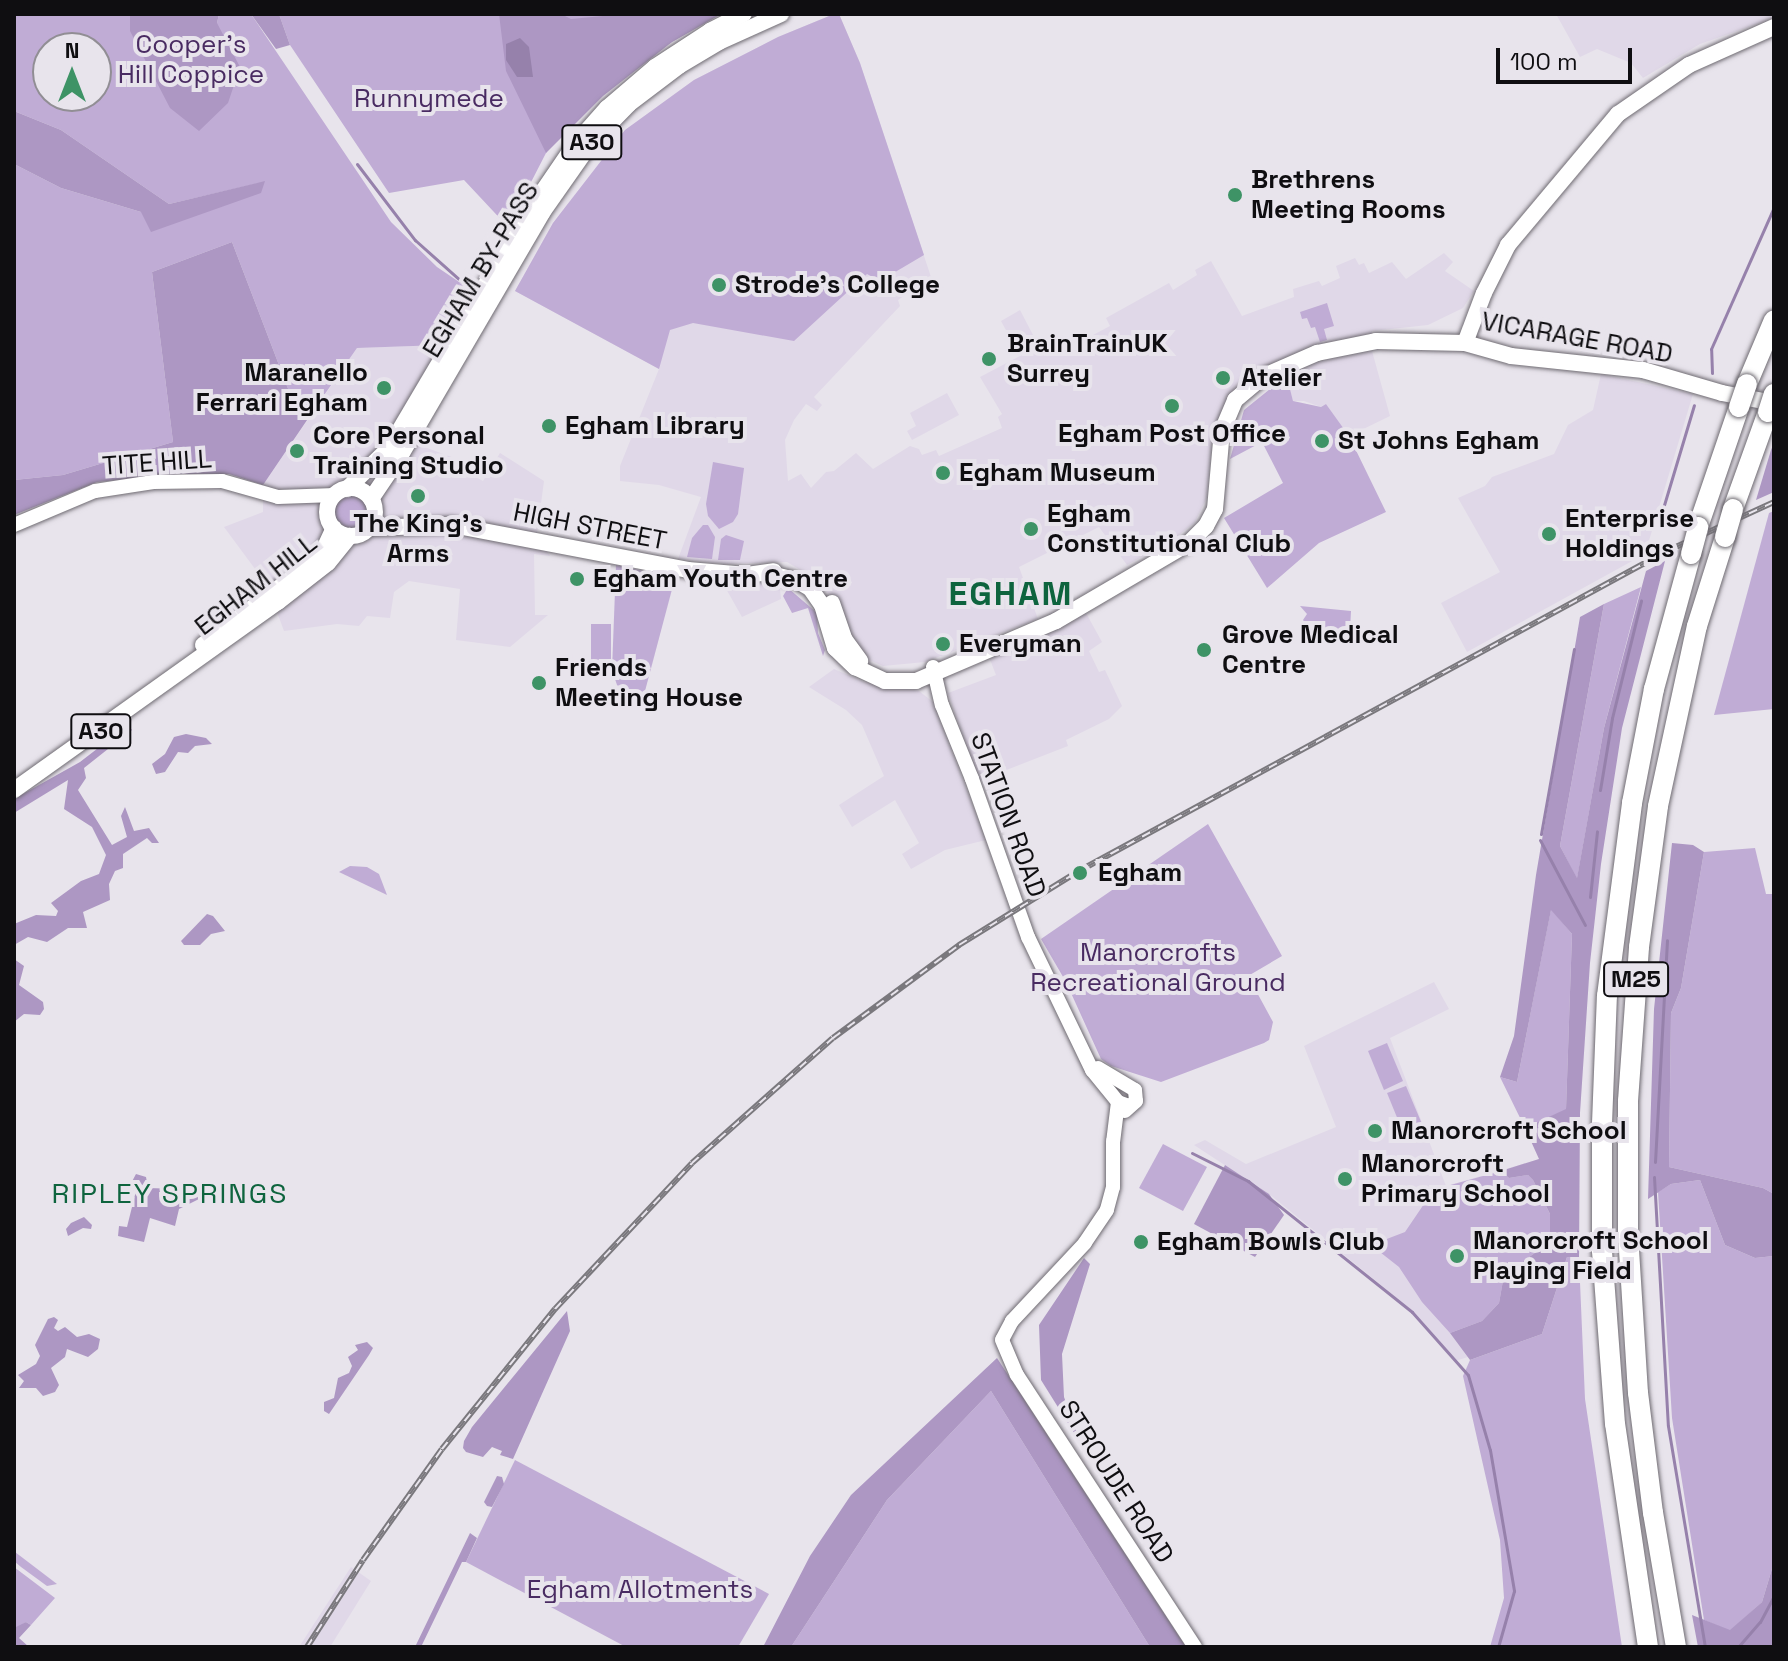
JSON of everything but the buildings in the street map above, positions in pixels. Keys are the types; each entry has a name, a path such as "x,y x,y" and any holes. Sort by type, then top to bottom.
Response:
{"highway":[{"name":"M25","path":"1648,1647 1615,1424 1602,1250 1602,1124 1607,996 1632,803 1654,689 1698,527 1747,384 1774,320"},
{"name":"M25","path":"1676,1647 1653,1513 1637,1380 1628,1233 1628,1101 1639,947 1658,806 1697,626 1733,509 1772,403"}],"main road":[{"name":"EGHAM BY-PASS","path":"337,497 389,448 528,213 575,144 607,108 655,67 700,37 744,14"},
{"name":"EGHAM BY-PASS","path":"373,504 542,213 591,143 629,104 679,66 719,42 781,14"},
{"path":"928,673 1022,633 1126,574 1194,530 1216,495 1226,417 1235,400 1256,381 1343,345 1394,340 1465,343 1484,293 1508,245 1631,103 1689,65 1774,27"},
{"name":"VICARAGE ROAD","path":"1465,343 1511,356 1643,370 1722,393 1772,403"},
{"path":"359,490 373,504 369,528 350,536 334,528 337,497 359,490"},
{"name":"HIGH STREET","path":"373,504 405,524"},
{"name":"HIGH STREET","path":"369,528 405,524 452,525 688,570 767,573 804,580 817,596 835,648 849,663 885,681 928,673"},
{"name":"EGHAM HILL","path":"14,790 125,714 185,666 224,627 312,563 325,547 334,528"},
{"name":"EGHAM HILL","path":"185,666 210,653 278,602 333,558 350,536"}],"street":[{"name":"TITE HILL","path":"14,525 95,491 153,482 222,481 278,497 308,494 337,497"},
{"name":"STATION ROAD","path":"928,673 1030,941 1089,1060 1121,1097 1114,1130 1113,1187 1107,1210 1085,1243 1012,1321 1002,1340"},
{"name":"STROUDE ROAD","path":"1002,1340 1017,1375 1195,1647"}],"shaded area":[{"path":"839,14 860,63 931,277 898,300 900,306 814,397 822,405 817,411 806,404 794,420 785,440 788,481 801,474 811,488 826,472 834,471 856,453 873,469 910,446 919,449 922,455 936,450 939,456 1002,428 998,417 1002,414 980,377 1020,356 1001,321 1020,310 1044,356 1075,338 1078,343 1110,326 1106,318 1169,283 1173,290 1197,275 1195,270 1211,261 1242,316 1294,297 1293,289 1319,281 1322,286 1340,278 1336,266 1355,258 1359,265 1364,263 1369,273 1392,262 1406,279 1444,253 1453,262 1445,271 1474,291 1463,308 1428,325 1372,331 1372,351 1390,416 1349,436 1326,404 1321,407 1293,401 1283,362 1241,378 1213,432 1207,497 1195,522 1174,539 1127,565 1099,527 1019,567 1038,619 925,662 883,666 867,659 853,642 838,603 812,577 787,562 727,564 678,559 701,497 659,485 620,481 620,466 659,369 515,291 553,223 625,130 694,80 778,37"},
{"path":"1556,14 1774,14 1774,18 1700,44 1643,78 1631,63 1597,49 1580,57"},
{"path":"520,38 529,47 533,77 517,77 506,60 506,44"},
{"path":"441,345 389,434 457,459 457,467 483,481 500,453 544,481 537,534 550,556 534,554 535,615 548,615 510,647 456,640 460,589 409,581 394,592 390,618 367,616 359,626 337,624 284,631 267,585 224,527 263,512 263,485 357,348"},
{"path":"1601,374 1693,394 1645,554 1467,652 1441,603 1500,572 1458,498 1485,486 1492,477 1554,454 1568,425 1593,410"},
{"path":"947,393 959,415 912,440 907,431 916,426 910,413"},
{"path":"779,580 781,599 742,617 725,587"},
{"path":"1086,613 1102,642 1089,651 1099,672 1105,670 1122,706 1109,719 1066,740 1068,746 978,781 948,693 996,675 989,657"},
{"path":"834,669 864,682 919,691 933,702 986,840 945,850 911,869 902,854 919,843 895,800 852,827 839,805 884,776 862,725 846,710 809,687"},
{"name":"Manorcroft Primary School","path":"1434,982 1449,1009 1390,1038 1446,1186 1540,1159 1542,1334 1455,1361 1421,1320 1381,1285 1269,1194 1194,1145 1205,1140 1246,1164 1336,1127 1304,1046"},
{"path":"351,1567 371,1581 330,1647 299,1647"}],"green space":[{"path":"14,14 130,14 130,31 217,23 219,14 251,14 391,222 437,267 471,290 441,345 357,348 320,401 295,407 232,242 152,272 173,442 63,475 14,480 14,164 61,188 141,212 264,182 169,204 61,130 14,111"},
{"name":"Cooper's Hill Coppice","path":"130,14 219,14 217,23 240,67 228,103 199,131 170,108 130,31"},
{"name":"Cooper's Hill Coppice","path":"251,14 279,14 290,45 276,49"},
{"name":"Runnymede","path":"279,14 721,14 586,91 546,153 508,227 464,180 389,193 290,45"},
{"path":"499,14 561,14 571,19 624,14 721,14 672,42 603,96 546,153 506,71"},
{"name":"Strode's College","path":"839,14 860,63 924,255 880,281 867,274 794,341 693,323 670,330 659,369 515,291 553,223 625,130 694,80 778,37"},
{"path":"14,111 61,130 169,204 265,181 261,193 151,232 141,212 61,188 14,164"},
{"path":"232,242 295,407 320,401 263,485 229,474 182,474 97,482 14,515 14,480 63,475 173,442 152,272"},
{"path":"1327,303 1334,326 1324,329 1327,340 1320,342 1315,327 1311,328 1307,318 1302,319 1300,312"},
{"path":"1289,385 1293,401 1321,407 1326,404 1349,436 1386,512 1319,543 1267,588 1224,518 1283,483 1262,442 1230,459 1244,410 1270,389"},
{"path":"1774,443 1774,492 1756,500 1771,450"},
{"path":"713,462 744,468 738,514 733,522 719,529 708,516 706,504"},
{"path":"351,496 362,501 367,512 362,523 351,528 340,523 335,512 340,501"},
{"path":"1774,511 1774,709 1714,715 1769,513"},
{"path":"703,525 708,525 715,537 712,559 687,557 692,538"},
{"path":"726,535 744,541 740,560 718,560 721,539"},
{"path":"1665,561 1622,728 1601,864 1590,963 1580,1113 1579,1259 1567,1257 1542,1334 1470,1360 1450,1333 1482,1321 1499,1303 1504,1275 1550,1242 1550,1214 1533,1180 1528,1175 1509,1178 1501,1171 1539,1159 1525,1128 1566,1109 1572,934 1551,910 1517,1082 1500,1077 1514,1036 1536,875 1580,617 1604,604 1560,846 1577,878 1604,728 1646,571"},
{"path":"616,565 675,578 645,691 623,703 612,670"},
{"path":"1641,587 1604,728 1577,879 1560,846 1604,604"},
{"path":"788,588 817,613 818,633 825,650 823,656 808,608 792,613 783,596"},
{"path":"1300,606 1351,611 1350,630 1310,629 1303,620 1307,614"},
{"path":"591,624 611,624 611,667 591,667"},
{"path":"128,725 132,730 84,768 86,778 78,790 112,845 127,837 121,816 125,807 134,831 149,828 159,843 152,843 147,838 123,854 123,868 115,871 109,884 110,900 83,912 87,928 68,928 47,942 28,937 14,945 14,924 36,915 56,916 58,911 51,903 81,881 99,874 106,855 92,827 64,809 68,780 14,813 14,799 80,762"},
{"path":"186,734 206,738 212,744 195,746 188,753 178,752 165,772 156,774 152,764 165,754 174,737"},
{"name":"Manorcrofts Recreational Ground","path":"1208,824 1282,956 1248,976 1273,1022 1269,1040 1264,1043 1161,1082 1111,1066 1101,1059 1066,982 1041,939"},
{"path":"1672,843 1693,845 1704,852 1681,988 1671,1013 1669,1167 1763,1188 1774,1194 1774,1256 1755,1258 1725,1245 1700,1180 1671,1184 1648,1199 1654,1009"},
{"path":"1755,848 1766,894 1774,894 1774,1194 1763,1188 1669,1167 1671,1013 1681,988 1704,852"},
{"path":"350,866 367,867 379,874 387,895 339,872"},
{"path":"1551,909 1572,934 1566,1110 1525,1128 1500,1077 1517,1082"},
{"path":"207,914 213,916 225,931 211,934 200,945 184,945 181,941"},
{"path":"14,959 24,966 19,985 43,1002 44,1009 40,1015 24,1014 14,1022"},
{"path":"1387,1043 1403,1081 1384,1090 1368,1051"},
{"path":"1406,1086 1422,1124 1403,1132 1387,1093"},
{"path":"1163,1144 1207,1167 1183,1211 1139,1188"},
{"path":"1225,1165 1269,1194 1284,1215 1255,1257 1194,1224"},
{"name":"Manorcroft School Playing Field","path":"1501,1171 1509,1178 1528,1175 1533,1180 1550,1214 1550,1242 1504,1275 1499,1303 1482,1321 1450,1333 1422,1302 1399,1267 1371,1245 1405,1232 1424,1204 1447,1186"},
{"path":"136,1174 146,1177 148,1188 180,1189 199,1195 199,1199 179,1209 175,1226 150,1218 144,1242 118,1236 119,1226 127,1227 136,1191 128,1189"},
{"path":"1700,1180 1725,1245 1755,1258 1774,1256 1774,1562 1762,1602 1730,1631 1704,1620 1672,1418 1658,1192 1671,1184"},
{"path":"84,1217 92,1225 91,1229 83,1228 68,1236 66,1229 71,1223"},
{"path":"1567,1257 1579,1259 1585,1399 1622,1647 1490,1647 1504,1598 1500,1540 1463,1376 1470,1360 1542,1334"},
{"path":"1084,1258 1090,1264 1062,1354 1064,1397 1081,1444 1041,1380 1039,1325"},
{"path":"567,1311 570,1331 513,1459 500,1455 502,1451 492,1447 483,1457 466,1452 464,1441 472,1427"},
{"path":"54,1317 58,1320 54,1328 58,1331 65,1327 77,1337 89,1334 100,1339 98,1349 88,1357 67,1349 65,1357 51,1368 59,1385 55,1392 43,1396 36,1388 19,1388 24,1381 18,1375 36,1364 40,1356 35,1345 48,1319"},
{"path":"367,1342 373,1348 329,1414 324,1411 324,1402 334,1398 338,1378 349,1373 352,1366 348,1357 358,1350 355,1345"},
{"path":"997,1358 1186,1647 1150,1647 991,1391 887,1500 791,1647 763,1647 810,1556 851,1495"},
{"path":"991,1391 1150,1647 791,1647 887,1500"},
{"name":"Egham Allotments","path":"515,1460 769,1594 738,1647 626,1647 466,1562"},
{"path":"497,1476 502,1477 504,1484 492,1507 487,1506 484,1502"},
{"path":"470,1533 477,1538 466,1562 462,1562 421,1647 415,1647"},
{"path":"15,1552 57,1584 47,1586 21,1567 14,1561"},
{"path":"1774,1562 1774,1646 1698,1647 1692,1615 1730,1630 1762,1602"},
{"path":"14,1567 55,1598 31,1625 26,1622 16,1629"},
{"path":"26,1622 31,1625 19,1638 29,1647 14,1647 14,1628"}],"waterway":[{"path":"357,164 415,240 471,290"},
{"path":"1712,373 1711,349 1774,207"},
{"path":"1658,525 1694,405"},
{"path":"1600,790 1612,718 1641,601"},
{"path":"1541,834 1574,649"},
{"path":"1590,897 1597,831"},
{"path":"1540,840 1585,925"},
{"path":"1655,1162 1667,940"},
{"path":"1192,1153 1248,1181 1412,1312 1468,1375 1490,1450 1514,1591 1498,1647"},
{"path":"1654,1177 1668,1426 1705,1647"},
{"path":"1738,1647 1760,1622 1774,1596"}],"railway":[{"path":"307,1647 363,1560 442,1449 555,1309 692,1163 833,1038 959,945 1079,871 1667,551 1774,502"}],"place":[{"name":"Brethrens Meeting Rooms","path":"1235,195"},
{"name":"Strode's College","path":"719,285"},
{"name":"BrainTrainUK Surrey","path":"989,359"},
{"name":"Atelier","path":"1223,378"},
{"name":"Maranello Ferrari Egham","path":"384,388"},
{"name":"Egham Post Office","path":"1172,406"},
{"name":"Egham Library","path":"549,426"},
{"name":"St Johns Egham","path":"1322,441"},
{"name":"Core Personal Training Studio","path":"297,451"},
{"name":"Egham Museum","path":"943,473"},
{"name":"The King's Arms","path":"418,496"},
{"name":"Egham Constitutional Club","path":"1031,529"},
{"name":"Enterprise Holdings","path":"1549,534"},
{"name":"Egham Youth Centre","path":"577,579"},
{"name":"Everyman","path":"943,644"},
{"name":"Grove Medical Centre","path":"1204,650"},
{"name":"Friends Meeting House","path":"539,683"},
{"name":"Egham","path":"1080,873"},
{"name":"Manorcroft School","path":"1375,1131"},
{"name":"Manorcroft Primary School","path":"1345,1179"},
{"name":"Egham Bowls Club","path":"1141,1242"},
{"name":"Manorcroft School Playing Field","path":"1457,1256"}],"district":[{"name":"EGHAM","path":"1011,594"},
{"name":"RIPLEY SPRINGS","path":"170,1193"}]}
